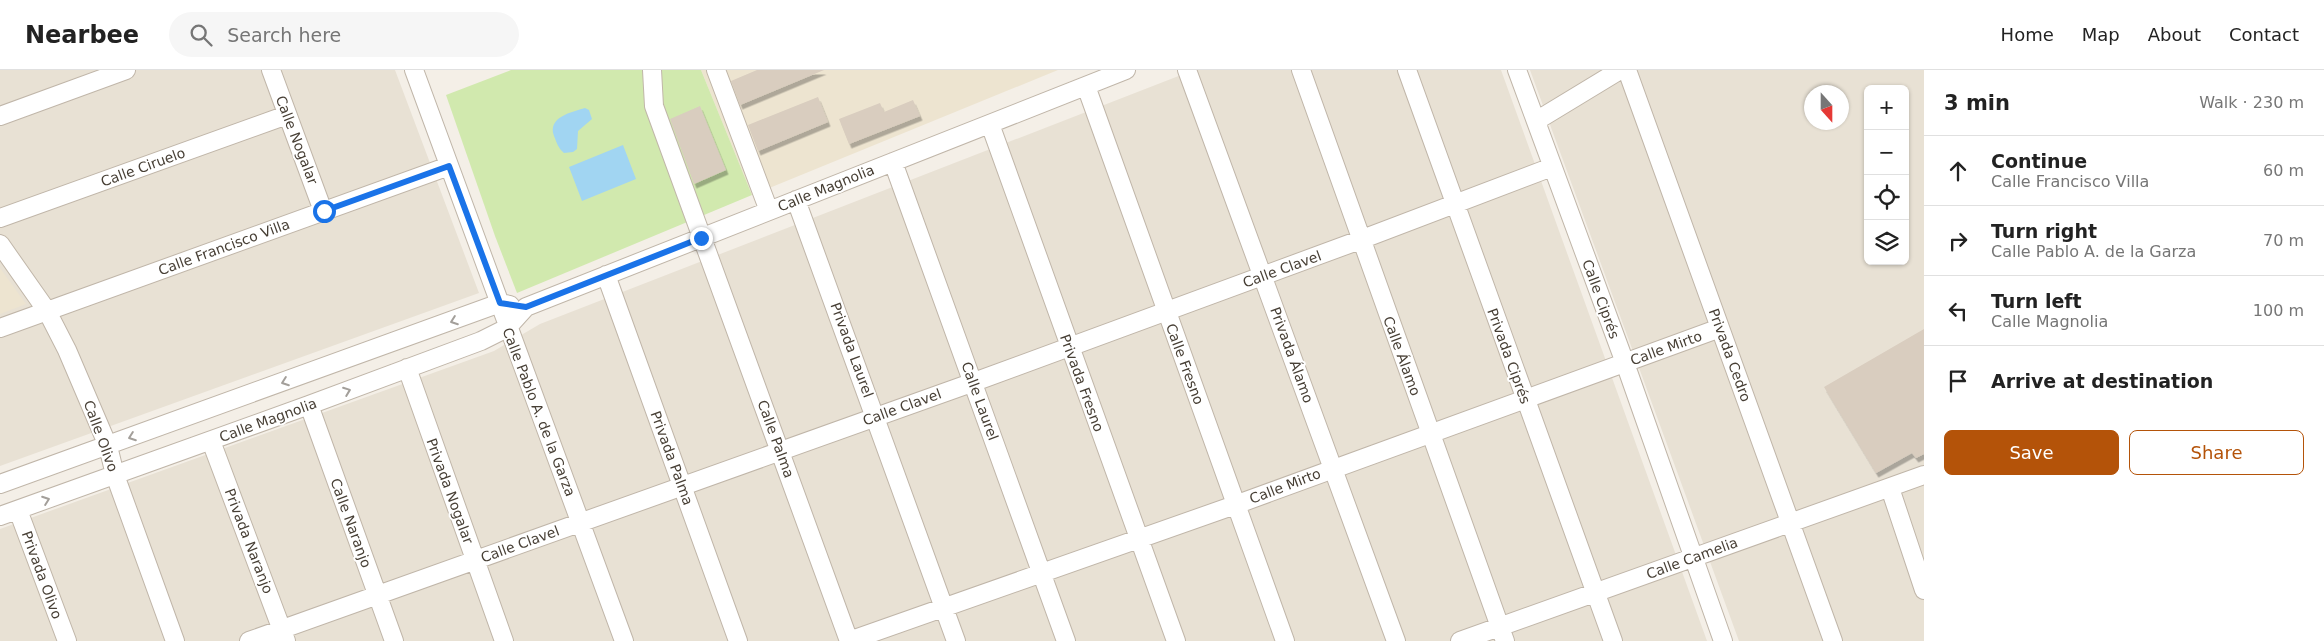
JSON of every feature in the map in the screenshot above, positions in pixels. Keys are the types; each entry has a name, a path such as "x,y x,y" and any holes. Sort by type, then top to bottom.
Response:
{"street":[{"path":"0,116 126,70"},
{"name":"Calle Nogalar","path":"270,70 324,211"},
{"name":"Calle Pablo A. de la Garza","path":"414,70 500,303 507,328 624,641"},
{"name":"Calle Palma","path":"652,70 654,106 849,641"},
{"path":"716,70 770,211"},
{"name":"Calle Magnolia","path":"0,516 211,441 481,341 507,328 526,307 1126,70"},
{"name":"Privada Álamo","path":"1187,70 1396,641"},
{"name":"Calle Álamo","path":"1301,70 1502,634"},
{"name":"Privada Ciprés","path":"1406,70 1613,641"},
{"name":"Calle Ciprés","path":"1517,70 1723,641"},
{"path":"1536,121 1620,70"},
{"name":"Privada Cedro","path":"1627,70 1833,641"},
{"name":"Calle Fresno","path":"1086,86 1285,641"},
{"name":"Calle Ciruelo","path":"0,218 287,115"},
{"name":"Privada Fresno","path":"990,124 1176,641"},
{"name":"Calle Laurel","path":"893,162 1066,641"},
{"name":"Calle Francisco Villa","path":"0,328 449,166"},
{"name":"Calle Clavel","path":"249,641 284,635 378,596 580,521 974,382 1552,167"},
{"name":"Privada Laurel","path":"796,200 876,416 956,641"},
{"name":"Calle Olivo","path":"0,244 47,311 60,334 108,446 115,475 175,641"},
{"name":"Privada Palma","path":"606,275 738,641"},
{"path":"0,484 500,303 526,307"},
{"name":"Calle Mirto","path":"849,641 1236,505 1720,328"},
{"name":"Privada Nogalar","path":"406,368 504,641"},
{"name":"Calle Naranjo","path":"309,405 394,641"},
{"name":"Privada Naranjo","path":"211,441 284,635"},
{"name":"Calle Camelia","path":"1460,641 1502,634 1595,594 1924,476"},
{"path":"1890,488 1924,590"},
{"name":"Privada Olivo","path":"18,510 66,641"}],"shaded area":[{"path":"0,70 395,70 479,293 0,466"},
{"path":"701,70 1058,70 752,195"},
{"path":"1194,70 1501,70 1707,641 0,641 0,529 494,351 540,324"},
{"path":"1530,70 1924,70 1924,641 1739,641"},
{"path":"0,268 26,304 0,314"}],"green space":[{"path":"511,70 701,70 752,195 517,293 446,95"}],"water":[{"path":"585,108 589,110 592,119 578,131 577,149 573,152 564,153 554,136 554,124 562,116"},
{"path":"623,145 636,179 582,201 569,167"}],"building":[{"path":"757,70 824,70 740,105 731,81"},
{"path":"818,97 828,122 758,151 748,125"},
{"path":"913,100 920,116 849,144 839,119 880,103 884,112"},
{"path":"700,106 726,170 694,184 670,119"},
{"path":"1924,329 1924,454 1916,458 1912,453 1876,473 1824,387"}],"route":[{"path":"324,211 449,166 500,303 526,307 701,238"}]}
